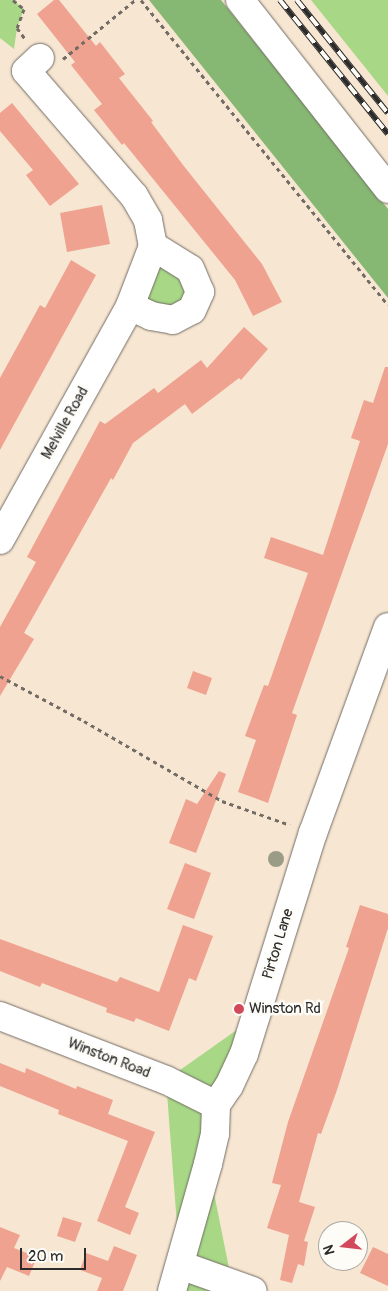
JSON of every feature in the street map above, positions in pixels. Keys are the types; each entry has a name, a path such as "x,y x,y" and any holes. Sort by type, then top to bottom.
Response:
{"street":[{"path":"240,0 388,189"},
{"path":"38,70 134,196 148,220 153,246 190,269 200,292 192,310 173,320 151,316 130,306"},
{"name":"Melville Road","path":"0,540 130,306 153,246"},
{"name":"Pirton Lane","path":"216,1105 229,1086 244,1054 313,833 388,627"},
{"name":"Winston Road","path":"0,1016 166,1080 216,1105"},
{"path":"172,1291 208,1164 215,1134 216,1105"},
{"path":"180,1265 253,1291"}],"path":[{"path":"13,0 24,9 17,28 38,70 135,0"},
{"path":"141,0 388,305"},
{"path":"0,676 84,721 222,801 313,833"}],"green space":[{"path":"0,0 13,0 24,9 17,28 14,49 0,38"},
{"path":"149,0 221,0 388,209 388,298"},
{"path":"311,0 388,0 388,96"},
{"path":"153,246 190,269 192,310 130,306"},
{"path":"255,1017 208,1163 232,1283 223,1291 172,1291 180,1265 166,1080"}],"building":[{"path":"54,0 59,0 96,46 100,42 125,74 119,78 153,121 151,122 183,165 262,264 282,302 253,316 235,280 124,143 122,145 94,110 102,104 71,65 75,62 37,14"},
{"path":"12,103 79,184 50,206 26,175 33,170 0,131 0,113"},
{"path":"102,205 110,244 67,252 60,213"},
{"path":"71,260 96,275 0,450 0,378 40,305 45,308"},
{"path":"244,327 268,349 241,380 239,378 192,414 185,404 133,443 113,480 111,478 24,633 34,639 0,696 0,627 36,562 27,557 100,421 105,424 154,388 158,393 201,360 207,368"},
{"path":"385,367 388,367 388,444 292,713 297,715 268,803 238,792 256,740 245,736 264,685 268,686 308,573 264,558 271,537 323,555 360,441 351,438 364,400 373,403"},
{"path":"193,671 212,678 206,695 187,688"},
{"path":"219,771 226,774 196,853 169,843 186,799 197,804"},
{"path":"185,863 211,873 194,919 167,909"},
{"path":"360,905 388,914 388,928 337,1090 321,1134 318,1133 299,1202 315,1207 304,1241 308,1242 304,1266 298,1264 292,1283 280,1280 289,1235 267,1228 281,1185 272,1183 288,1122 349,948 346,947"},
{"path":"183,925 213,936 196,981 189,978 169,1031 136,1018 134,1022 106,1012 107,1008 42,983 40,987 0,971 0,939 117,982 120,977 159,992"},
{"path":"0,1063 25,1073 26,1068 76,1089 77,1086 113,1100 108,1114 155,1132 125,1207 139,1213 130,1235 97,1221 128,1141 58,1114 59,1110 0,1086"},
{"path":"63,1217 82,1223 75,1242 57,1236"},
{"path":"0,1227 20,1235 14,1248 37,1257 29,1276 7,1267 0,1281"},
{"path":"114,1246 137,1255 123,1291 97,1291 102,1278 80,1270 86,1253 108,1261"},
{"path":"373,1247 388,1254 388,1286 360,1273 361,1271 368,1271 368,1257"}],"railway":[{"path":"280,0 388,134"},
{"path":"297,0 388,113"}],"place":[{"name":"Winston Rd","path":"239,1009"}]}
